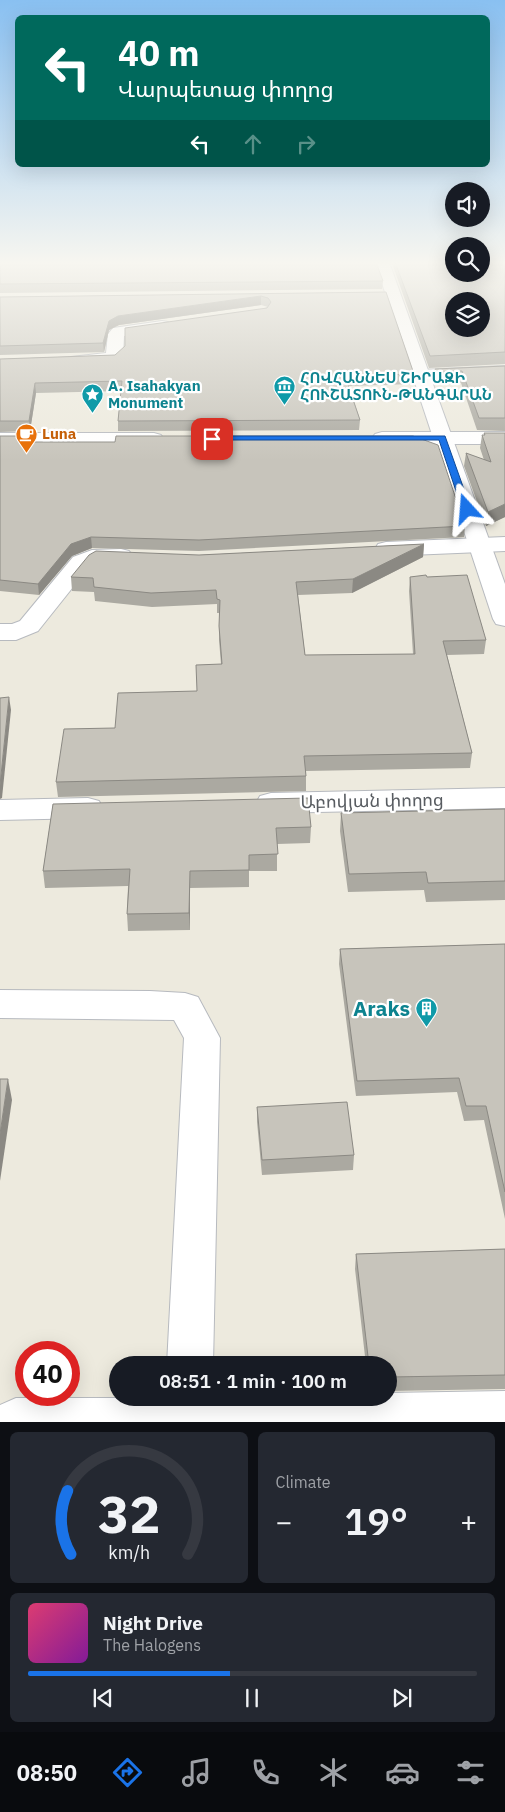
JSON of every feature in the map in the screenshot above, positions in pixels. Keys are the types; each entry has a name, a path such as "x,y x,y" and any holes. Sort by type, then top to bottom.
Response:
{"street":[{"path":"59,361 109,359 115,355 116,334 143,328"},
{"path":"400,328 421,375 505,619"},
{"path":"421,375 505,371"},
{"path":"364,438 505,438"},
{"path":"0,439 177,439"},
{"path":"363,551 505,544"},
{"path":"0,632 16,632 29,626 81,562 92,557 102,556 140,557"},
{"name":"Աբովյան փողոց","path":"248,804 505,798"},
{"path":"0,810 119,807"},
{"path":"0,1004 184,1007 202,1038 190,1356"},
{"path":"16,1422 189,1409 496,1417"}],"building":[{"path":"0,328 107,328 103,343 0,346"},
{"path":"125,328 398,328 414,374 345,376 360,420 118,421 122,381 35,383 29,421 0,421 0,359 115,355 125,346"},
{"path":"420,328 445,328 445,337 490,337 490,328 505,328 505,352 430,356"},
{"path":"505,366 505,418 479,418 462,371 436,372 435,369"},
{"path":"484,433 505,433 505,504 488,512 466,453 491,462 482,435 485,435"},
{"path":"0,436 26,436 25,442 115,442 116,436 413,436 438,445 465,526 199,540 91,537 71,544 38,584 0,580"},
{"path":"424,544 353,579 296,582 305,655 415,654 410,577 467,575 486,640 443,641 472,753 304,756 306,776 56,782 64,729 115,728 118,693 197,691 196,665 222,664 219,626 220,600 217,599 216,590 151,593 94,587 93,578 71,577 89,555 96,551 199,555"},
{"path":"9,697 0,785 0,698"},
{"path":"308,798 311,827 276,828 278,854 249,855 249,870 190,871 189,913 127,914 130,869 43,871 53,804"},
{"path":"505,809 505,881 428,883 426,872 349,874 341,813"},
{"name":"Araks","path":"505,944 505,1192 486,1106 466,1106 459,1078 357,1081 340,949"},
{"path":"0,1079 8,1079 0,1134"},
{"path":"347,1102 354,1155 262,1160 257,1107"},
{"path":"505,1249 505,1375 397,1377 397,1356 368,1356 356,1254"}],"place":[{"name":"ՀՈՎՀԱՆՆԵՍ ՇԻՐԱԶԻ ՀՈՒՇԱՏՈՒՆ-ԹԱՆԳԱՐԱՆ","path":"284,406"},
{"name":"A. Isahakyan Monument","path":"92,414"},
{"name":"Luna","path":"26,453"},
{"name":"Araks","path":"426,1028"}],"route":[{"path":"212,439 442,438 467,509"}]}
